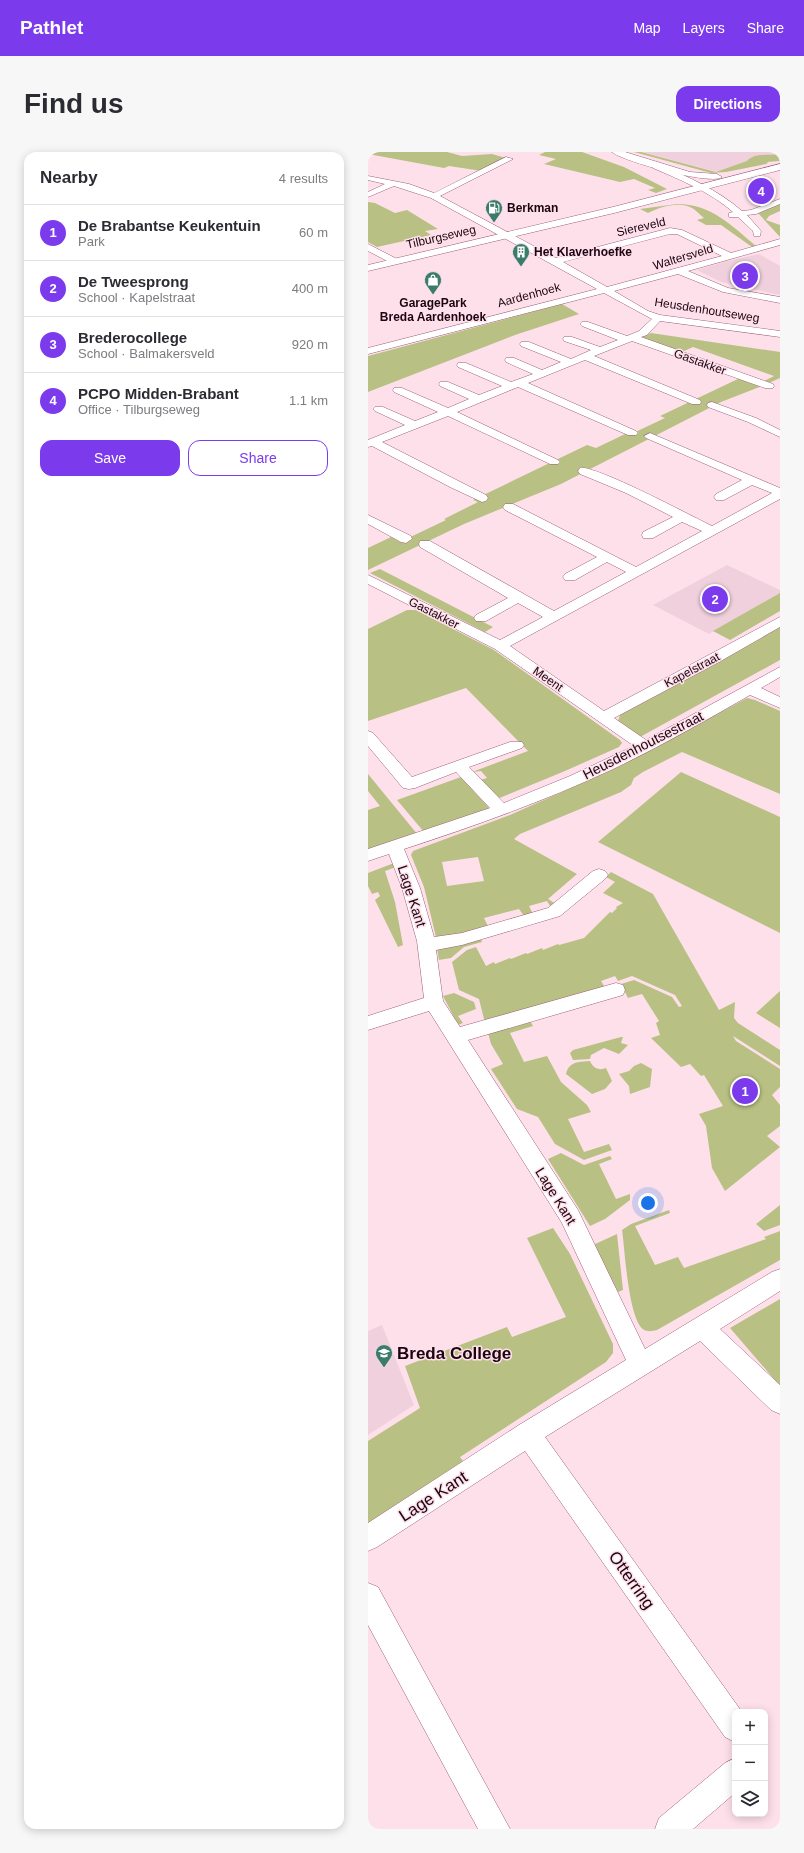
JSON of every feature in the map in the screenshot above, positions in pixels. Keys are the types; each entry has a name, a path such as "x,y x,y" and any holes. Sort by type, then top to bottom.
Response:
{"main road":[{"name":"Tilburgseweg","path":"616,152 656,166 686,174 705,177 731,176 759,172"},
{"path":"605,154 698,190"},
{"name":"Tilburgseweg","path":"698,190 780,167"},
{"name":"Tilburgseweg","path":"368,268 698,190 780,173"}],"street":[{"path":"434,196 509,159"},
{"path":"656,166 742,214 757,231 757,234"},
{"name":"Heusdenhoutseweg","path":"368,178 394,183 434,196 555,261 645,314 658,318 780,334"},
{"path":"368,195 394,183"},
{"path":"698,190 743,228 757,234 777,253"},
{"path":"728,215 753,212 780,201"},
{"name":"Siereveld","path":"555,261 670,231 679,232 729,256"},
{"name":"Waltersveld","path":"604,290 679,271 780,242"},
{"path":"368,247 394,262"},
{"path":"679,271 726,290 780,300"},
{"name":"Aardenhoek","path":"368,351 604,290"},
{"path":"372,440 447,412 628,338 651,327 658,318"},
{"name":"Gastakker","path":"585,324 780,389"},
{"path":"568,339 598,350"},
{"path":"525,344 570,362"},
{"path":"584,356 656,387 650,389 693,403"},
{"path":"510,360 541,373"},
{"path":"462,365 542,393 603,421 598,423 630,435"},
{"path":"769,386 780,380"},
{"path":"444,384 478,399"},
{"path":"398,390 471,422 518,446 514,450 550,463"},
{"path":"715,404 780,434"},
{"path":"379,409 414,425"},
{"path":"653,435 716,466 780,493"},
{"path":"372,440 430,471 448,483 441,486 479,500"},
{"path":"588,470 712,531"},
{"path":"720,497 752,480"},
{"path":"500,646 780,493"},
{"path":"512,506 636,572"},
{"path":"648,535 682,517"},
{"path":"369,523 402,541"},
{"path":"428,542 461,563 483,580 554,617"},
{"path":"570,577 607,557"},
{"name":"Gastakker","path":"368,579 500,646"},
{"path":"481,618 518,598"},
{"name":"Kapelstraat","path":"603,718 714,659 780,621"},
{"name":"Meent","path":"500,646 645,747"},
{"name":"Heusdenhoutsestraat","path":"368,855 501,810 604,767 645,747 780,671"},
{"path":"750,689 780,703"},
{"path":"368,736 409,784 516,744"},
{"path":"459,766 501,810"},
{"name":"Lage Kant","path":"395,847 411,888 427,945 434,1002 570,1217 641,1365"},
{"name":"Lage Kant","path":"427,945 462,939 554,912 599,875"},
{"path":"456,1036 616,990"},
{"path":"368,1023 434,1002"},
{"name":"Lage Kant","path":"368,1538 528,1434 702,1327 733,1306 780,1279"},
{"path":"702,1327 780,1402"},
{"name":"Otterring","path":"528,1434 732,1723"},
{"path":"368,1597 495,1829"},
{"path":"670,1829 732,1775"}],"shaded area":[{"path":"642,152 780,152 780,157 718,172"},
{"path":"759,254 780,266 780,295 721,282 697,270 727,261"},
{"path":"727,565 780,590 780,593 709,634 653,605"},
{"name":"Breda College","path":"382,1325 414,1405 368,1435 368,1331"}],"green space":[{"path":"368,152 447,152 462,156 492,154 506,158 482,171 449,166 444,168 368,154"},
{"path":"545,152 582,152 624,167 667,189 656,193 648,190 655,188 634,179 620,182 544,164 556,159 539,155"},
{"path":"634,152 641,152 716,172 747,161 758,155 780,154 780,161 767,162 768,163 766,164 726,172 711,173"},
{"path":"368,202 375,203 395,213 407,210 438,229 425,231 431,235 377,247 368,242"},
{"path":"780,202 780,211 769,216 766,220 780,225 780,237 757,212"},
{"path":"677,204 700,208 720,217 756,246 752,247 721,225 706,225 697,220 704,218 694,209 687,206 670,206 648,213 640,209"},
{"path":"562,304 579,314 515,335 368,392 368,356"},
{"path":"651,333 780,352 780,378 769,383 764,381 774,376 693,347 680,353 643,339 642,337"},
{"path":"740,378 762,386 721,402 561,484 464,524 368,570 368,548 391,537 400,542 446,520 444,519 478,502 473,500 587,445 596,448 625,434 629,435 665,418 660,416"},
{"path":"380,569 493,627 485,632 370,573"},
{"path":"780,593 780,611 730,640 713,631"},
{"path":"407,610 416,610 494,650 620,740 622,743 619,747 497,799 480,780 487,778 481,771 472,772 528,751 466,688 368,721 368,629"},
{"path":"780,626 780,660 640,737 618,721 620,715"},
{"path":"747,698 780,711 780,794 682,752 643,772 634,778 631,785 621,792 520,834 514,839 577,874 548,899 556,904 552,909 547,901 529,906 533,914 524,916 519,909 484,918 488,926 460,934 436,937 424,887 411,855 413,851 510,815 620,766","holes":["478,857 484,881 447,886 442,862"]},
{"path":"681,772 780,817 780,933 598,842"},
{"path":"368,774 418,835 368,851 368,810 380,806 368,791"},
{"path":"461,777 490,809 424,832 397,800"},
{"path":"394,863 396,867 385,871 395,902 403,945 398,947 375,900 380,896 378,892 372,894 368,886 368,873"},
{"path":"611,872 653,894 719,1010 735,1002 734,1018 738,1023 780,1050 780,1066 733,1036 736,1041 780,1069 780,1087 772,1095 780,1105 780,1126 767,1136 780,1147 725,1191 712,1168 706,1126 699,1114 723,1106 704,1075 701,1076 690,1064 681,1067 651,1038 660,1035 656,1023 659,1021 642,994 628,998 621,984 634,980 672,997 679,1007 682,1006 675,995 632,976 618,981 615,976 601,981 606,989 485,1023 479,999 459,990 452,962 467,950 476,947 486,966 494,962 495,964 542,948 543,950 558,944 584,938 610,912 612,913 617,908 616,907 623,903 603,893 615,882 606,877"},
{"path":"481,939 482,942 464,947 451,958 439,960 437,948"},
{"path":"780,991 780,1028 756,1013"},
{"path":"454,993 474,1002 476,1009 458,1016 463,1023 458,1025 443,996"},
{"path":"529,1019 533,1026 510,1033 524,1062 547,1056 561,1082 587,1105 591,1112 568,1119 584,1152 609,1144 612,1150 584,1160 555,1144 538,1117 517,1109 491,1069 503,1064 491,1044 487,1029"},
{"path":"623,1037 621,1043 628,1045 619,1054 604,1048 591,1055 590,1059 573,1060 570,1053 573,1050"},
{"path":"590,1061 596,1068 606,1068 612,1081 605,1089 592,1094 566,1074 567,1070 572,1064"},
{"path":"641,1063 652,1069 650,1087 630,1094 629,1086 619,1074 629,1071 634,1066"},
{"path":"561,1153 584,1165 610,1156 612,1159 599,1164 616,1199 630,1194 630,1200 605,1219 590,1226 548,1159"},
{"path":"780,1205 780,1225 764,1231 756,1224"},
{"path":"669,1210 670,1213 635,1226 655,1265 678,1257 684,1268 766,1239 764,1237 780,1231 780,1260 657,1330 647,1331 644,1330 639,1324 634,1313 628,1283 622,1230 631,1224"},
{"path":"553,1228 570,1254 613,1344 613,1353 606,1362 460,1457 463,1461 368,1523 368,1441 420,1408 405,1366 507,1327 512,1337 566,1317 527,1238"},
{"path":"617,1234 623,1290 618,1292 593,1245"},
{"path":"780,1299 780,1386 730,1328"}],"place":[{"name":"PCPO Midden-Brabant","path":"761,191"},
{"name":"Berkman","path":"494,223"},
{"name":"Het Klaverhoefke","path":"521,267"},
{"name":"Brederocollege","path":"745,276"},
{"name":"GaragePark Breda Aardenhoek","path":"433,295"},
{"name":"De Tweesprong","path":"715,599"},
{"name":"De Brabantse Keukentuin","path":"745,1091"},
{"name":"Breda College","path":"384,1368"}]}
